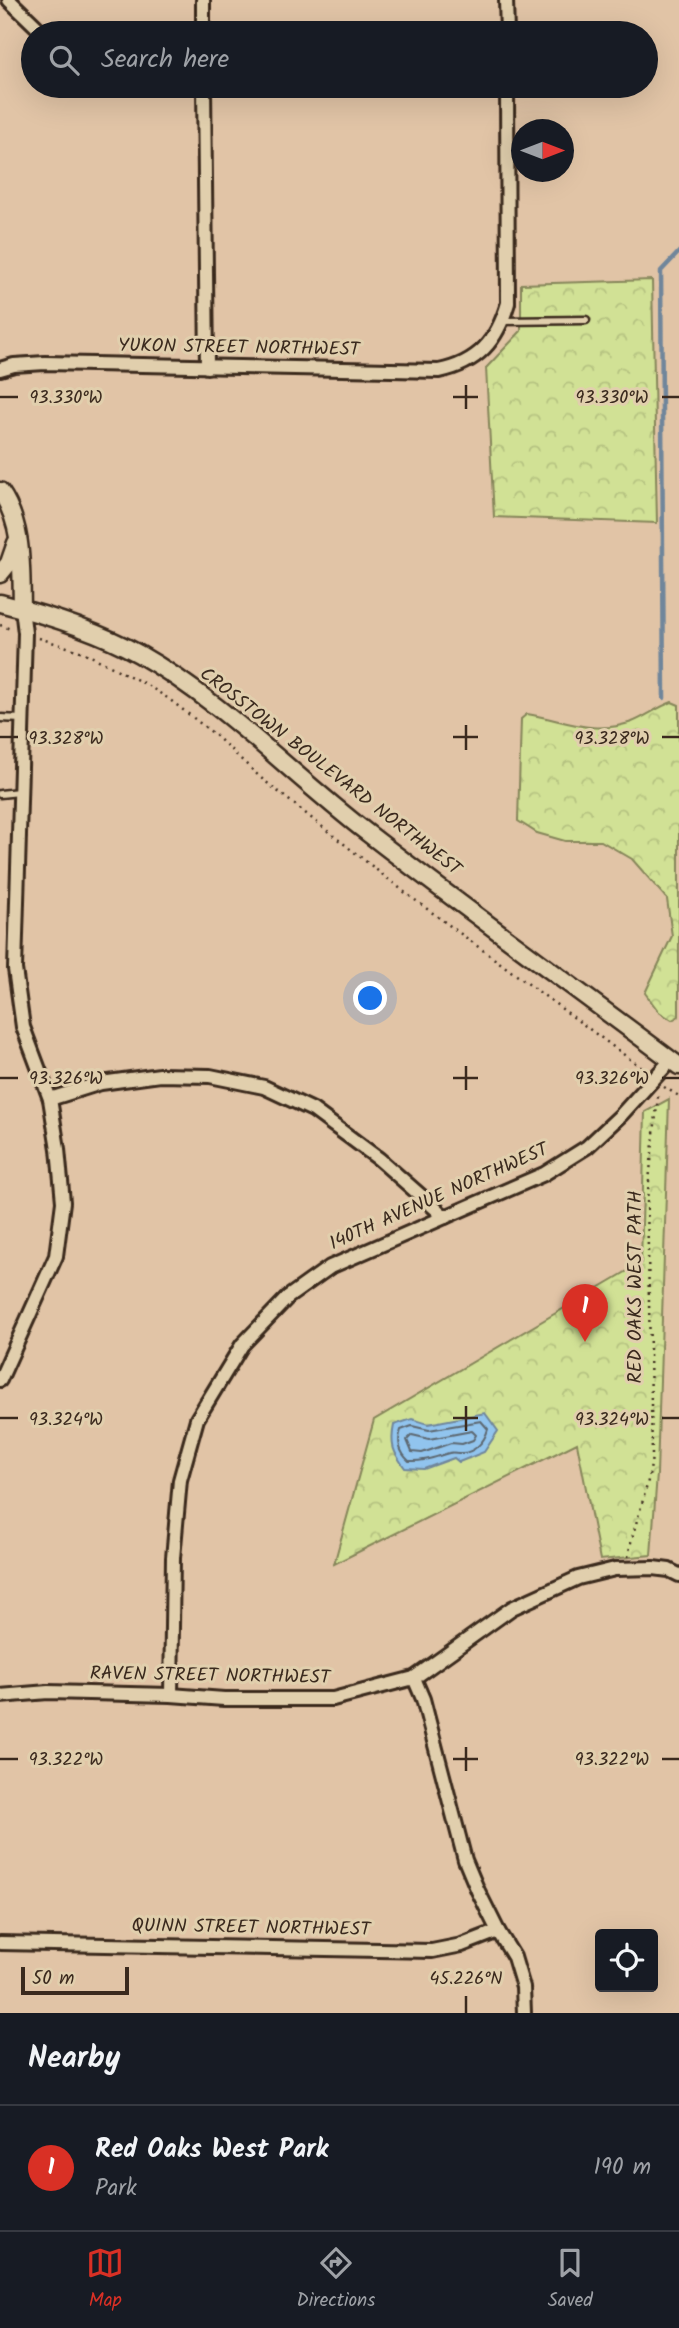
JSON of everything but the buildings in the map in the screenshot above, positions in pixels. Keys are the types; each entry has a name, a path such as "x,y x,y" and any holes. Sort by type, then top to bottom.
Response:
{"street":[{"path":"9,0 31,21"},
{"path":"203,0 203,21"},
{"path":"506,0 507,21"},
{"path":"204,98 207,367"},
{"path":"503,321 508,303 509,267 507,98"},
{"name":"YUKON STREET NORTHWEST","path":"0,369 13,365 45,363 439,371 457,367 475,358 489,344 503,321"},
{"path":"0,491 13,517 18,537 25,634 15,969 23,1027 50,1099 63,1202 56,1255 0,1380"},
{"path":"0,574 9,563 18,537"},
{"name":"CROSSTOWN BOULEVARD NORTHWEST","path":"0,603 88,630 117,643 175,677 232,719 361,828 675,1063"},
{"name":"140TH AVENUE NORTHWEST","path":"171,1695 173,1558 180,1480 197,1419 242,1345 288,1297 330,1267 544,1174 587,1147 675,1063"},
{"path":"50,1099 101,1083 160,1074 210,1076 264,1087 313,1111 379,1159 446,1217"},
{"name":"RAVEN STREET NORTHWEST","path":"0,1696 48,1692 224,1699 333,1699 414,1678 512,1608 578,1578 626,1569 661,1569 679,1575"},
{"path":"414,1678 423,1699 465,1860 498,1931 514,1957 523,1987 524,2013"},
{"name":"QUINN STREET NORTHWEST","path":"0,1943 432,1951 462,1945 498,1931"}],"lane":[{"path":"503,321 586,320"},
{"path":"0,718 22,719"},
{"path":"0,794 19,792"}],"path":[{"path":"0,625 83,652 148,685 169,699 214,734 261,778 407,894 434,911 641,1067"},
{"name":"RED OAKS WEST PATH","path":"626,1569 634,1525 647,1490 651,1465 647,1199 655,1141 657,1100 665,1088 679,1096"}],"green space":[{"path":"652,280 657,523 494,517 486,368 521,331 521,284"},
{"path":"672,702 679,705 679,1016 672,1020 659,1012 645,993 672,936 667,899 632,859 601,841 565,841 537,833 518,821 521,719 527,714 579,726 618,726"},
{"path":"669,1099 657,1474 651,1555 600,1560 577,1443 334,1564 374,1420 641,1263 645,1112"}],"water":[{"path":"485,1413 498,1431 484,1452 459,1462 454,1458 424,1469 405,1468 395,1453 392,1438 394,1425 412,1419 428,1424"}],"waterway":[{"path":"664,698 661,271 679,252"}],"place":[{"name":"Red Oaks West Park","path":"585,1342"}]}
